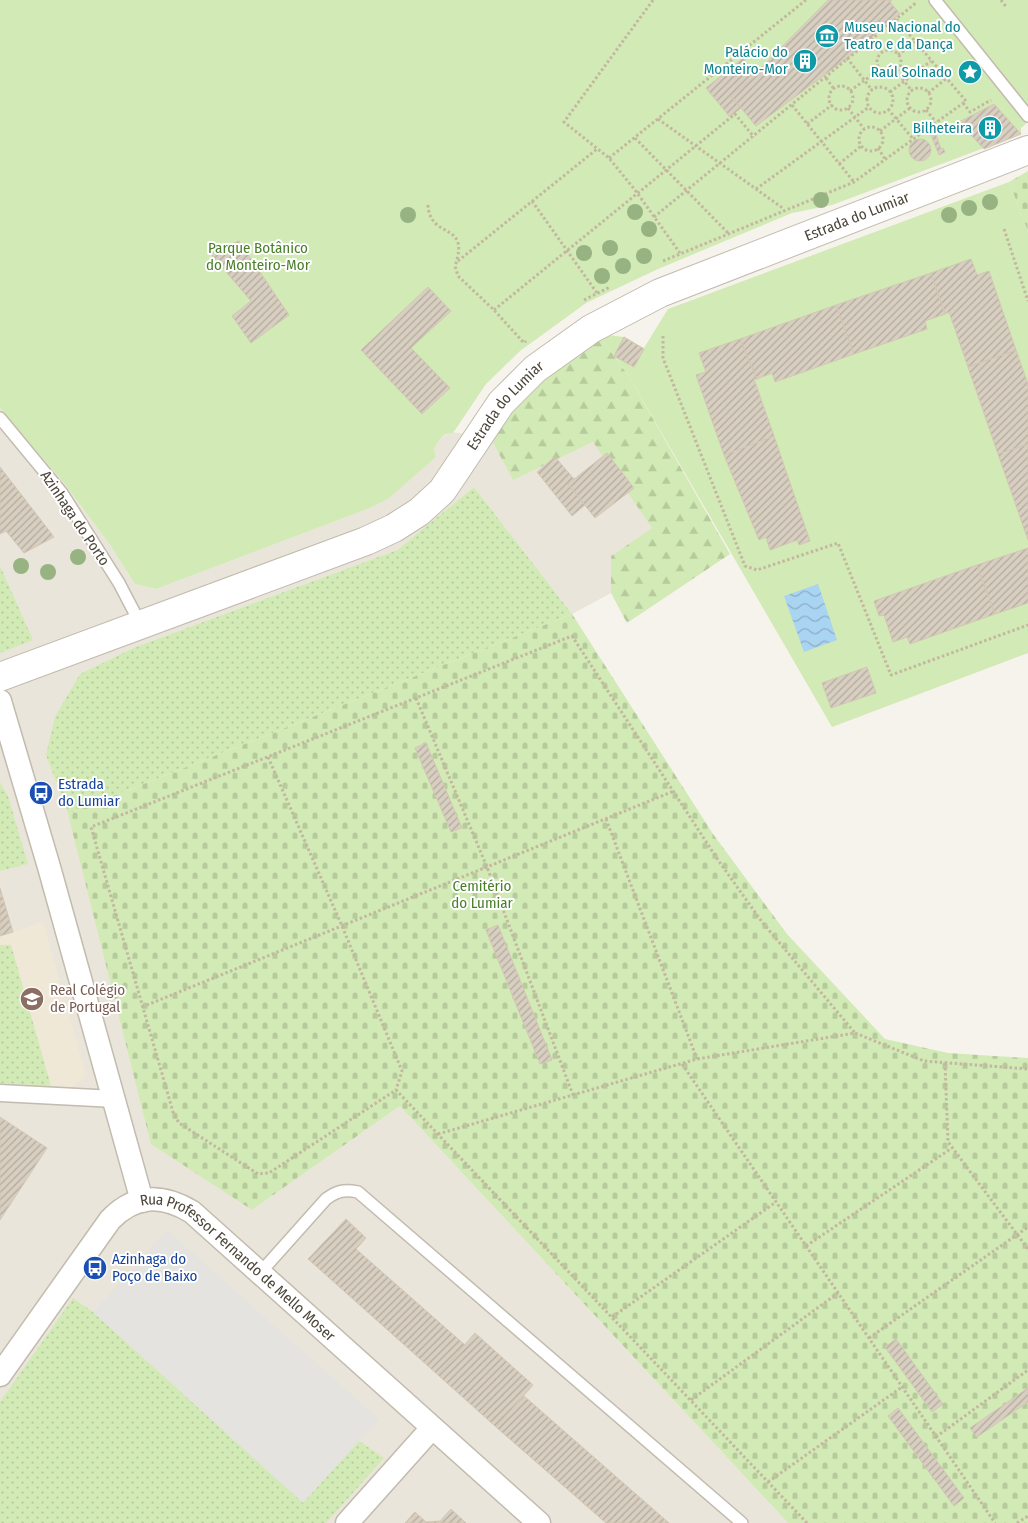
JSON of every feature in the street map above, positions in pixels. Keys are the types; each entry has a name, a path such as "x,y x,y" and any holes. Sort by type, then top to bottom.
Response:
{"street":[{"name":"Estrada do Lumiar","path":"0,677 366,541 402,523 419,512 442,491 501,403 535,370 591,329 660,293 1028,150"},
{"name":"Rua Professor Fernando de Mello Moser","path":"0,701 142,1201 161,1200 178,1204 192,1212 539,1523"},
{"path":"0,1093 114,1099"},
{"path":"0,1375 110,1220 123,1208 142,1201"},
{"path":"347,1523 432,1428"}],"lane":[{"path":"935,0 1028,116"},
{"name":"Azinhaga do Porto","path":"0,418 62,493 119,583 141,625"},
{"path":"260,1273 326,1199 336,1192 347,1190 358,1192 742,1523"}],"path":[{"path":"653,0 564,122 610,158 638,193 680,253"},
{"path":"610,158 806,0"},
{"path":"654,217 848,59 873,41 920,0"},
{"path":"1001,0 1007,8"},
{"path":"792,105 854,182 962,102 966,101 896,20"},
{"path":"873,41 882,52"},
{"path":"898,55 915,42"},
{"path":"889,50 898,55 900,65 896,71 886,73 880,69 878,58 882,52 889,50"},
{"path":"848,59 872,90"},
{"path":"890,92 931,61"},
{"path":"850,91 880,69"},
{"path":"896,71 912,91"},
{"path":"826,78 834,89"},
{"path":"928,93 947,78"},
{"path":"845,87 850,91 853,98 848,108 837,110 832,105 830,95 834,89 845,87"},
{"path":"881,87 890,92 892,101 888,109 878,113 869,107 867,98 872,90 881,87"},
{"path":"922,89 928,93 930,104 926,110 919,112 910,108 908,97 912,91 922,89"},
{"path":"962,102 970,112 991,100"},
{"path":"807,124 832,105"},
{"path":"756,189 869,107"},
{"path":"848,108 864,129"},
{"path":"880,132 910,108"},
{"path":"888,109 913,139"},
{"path":"926,110 936,122"},
{"path":"494,310 735,114 754,137"},
{"path":"658,119 784,209"},
{"path":"874,127 880,132 882,138 878,148 867,150 861,146 859,135 864,129 874,127"},
{"path":"635,138 728,233"},
{"path":"838,164 861,146"},
{"path":"878,148 886,159"},
{"path":"456,262 597,149"},
{"path":"861,177 866,183"},
{"path":"532,201 597,293"},
{"path":"428,205 431,218 435,224 454,235 458,241 460,249 455,270 458,276 494,310 524,343"},
{"path":"1004,229 1028,301"},
{"path":"663,336 663,358 745,566 757,570 838,543 891,674 1028,625"},
{"path":"268,757 342,926 402,1071 396,1090 269,1174 258,1174 179,1123 173,1112 91,827 572,636 762,922 855,1033 924,1061 1028,1069"},
{"path":"416,698 487,867 573,1095"},
{"path":"142,1007 674,791"},
{"path":"606,819 698,1059"},
{"path":"438,1134 698,1059 855,1033"},
{"path":"945,1063 948,1142 1028,1249"},
{"path":"682,1064 994,1523"},
{"path":"396,1090 808,1523"},
{"path":"806,1246 952,1148"},
{"path":"612,1317 776,1202"},
{"path":"869,1338 1028,1227"},
{"path":"691,1400 838,1293"},
{"path":"936,1437 1028,1370"},
{"path":"768,1482 902,1387"},
{"path":"1018,1523 1028,1516"}],"shaded area":[{"path":"0,408 64,483 110,545 135,584 156,589 370,508 388,498 436,457 434,449 439,439 451,432 490,437 513,479 593,442 612,468 652,528 611,556 611,593 572,614 474,487 397,550 133,648 80,674 46,755 68,814 252,1210 400,1106 788,1523 0,1523"},
{"name":"Real Colégio de Portugal","path":"0,888 13,932 43,922 85,1072 84,1078 72,1087 0,1083"},
{"path":"167,1230 379,1419 303,1503 93,1312"}],"green space":[{"name":"Parque Botânico do Monteiro-Mor","path":"0,0 1028,0 1028,122 1021,128 1021,134 832,205 792,213 658,269 586,303 520,351 486,384 453,433 446,434 439,440 434,449 436,457 389,498 370,508 156,589 135,584 110,545 64,483 0,408"},
{"path":"1028,171 1028,232 1009,182"},
{"path":"1009,182 1028,232 1028,653 832,727 628,375 598,334 624,337 644,348 668,309"},
{"path":"598,334 628,375 730,554 627,623 611,593 611,556 652,528 593,442 513,480 490,437 529,391"},
{"path":"474,487 572,614 68,814 46,755 55,717 80,674 133,648 397,550"},
{"path":"0,566 33,640 0,653"},
{"name":"Cemitério do Lumiar","path":"572,614 713,834 787,934 885,1039 948,1053 1028,1058 1028,1523 788,1523 400,1106 252,1210 151,1144 68,814"},
{"path":"0,782 8,796 28,864 0,871"},
{"path":"0,945 11,945 51,1086 0,1083"},
{"path":"73,1298 93,1312 303,1502 359,1441 384,1458 326,1523 0,1523 0,1402"}],"water":[{"path":"818,584 837,640 804,652 784,596"}],"building":[{"name":"Palácio do Monteiro-Mor","path":"828,0 892,0 890,2 900,14 847,58 756,126 731,96 764,69 762,67"},
{"path":"743,58 757,75 731,96 741,108 730,117 706,88"},
{"name":"Bilheteira","path":"994,104 1021,134 984,149 959,122"},
{"path":"935,132 941,149 943,148 945,152 939,155 931,135"},
{"path":"920,139 928,142 931,150 928,158 920,161 912,158 909,150 912,142"},
{"path":"239,241 289,315 251,343 232,316 251,301 210,253"},
{"path":"971,259 977,275 989,271 1016,350 968,367 949,312 945,314 931,273"},
{"path":"931,273 945,314 925,321 927,329 854,354 836,305"},
{"path":"428,287 451,311 411,348 450,388 422,414 361,350"},
{"path":"836,305 854,354 775,382 772,373 757,379 740,339"},
{"path":"624,337 644,349 634,367 614,356"},
{"path":"740,339 757,379 754,379 774,436 724,455 696,375 706,372 699,353"},
{"path":"1016,350 1028,384 1028,444 998,454 968,367"},
{"path":"774,436 810,541 799,545 797,540 770,550 766,537 759,540 724,455"},
{"path":"1028,444 1028,540 998,454"},
{"path":"607,453 634,488 595,518 568,484"},
{"path":"555,457 574,479 568,484 585,505 572,516 537,472"},
{"path":"0,467 54,537 24,553 6,531 0,534"},
{"path":"1028,548 1028,603 995,614 977,565"},
{"path":"977,565 995,614 910,644 907,637 893,642 884,615 879,616 874,601"},
{"path":"867,667 876,693 831,708 822,683"},
{"path":"426,743 462,828 451,832 415,748"},
{"path":"0,888 13,932 0,936"},
{"path":"498,925 552,1060 540,1064 486,930"},
{"path":"0,1117 47,1148 0,1220"},
{"path":"346,1219 366,1238 356,1249 465,1345 438,1375 308,1259"},
{"path":"475,1333 533,1385 496,1427 438,1375"},
{"path":"896,1339 943,1404 932,1412 885,1347"},
{"path":"1028,1388 1028,1402 977,1437 970,1428"},
{"path":"524,1396 669,1523 606,1523 496,1427"},
{"path":"898,1408 964,1498 954,1506 888,1416"},
{"path":"451,1509 466,1523 405,1523 415,1512 426,1522 440,1521"}],"place":[{"name":"Museu Nacional do Teatro e da Dança","path":"827,36"},
{"name":"Palácio do Monteiro-Mor","path":"805,61"},
{"name":"Raúl Solnado","path":"970,72"},
{"name":"Bilheteira","path":"990,128"},
{"name":"Estrada do Lumiar","path":"41,793"},
{"name":"Real Colégio de Portugal","path":"32,999"},
{"name":"Azinhaga do Poço de Baixo","path":"95,1268"}]}
